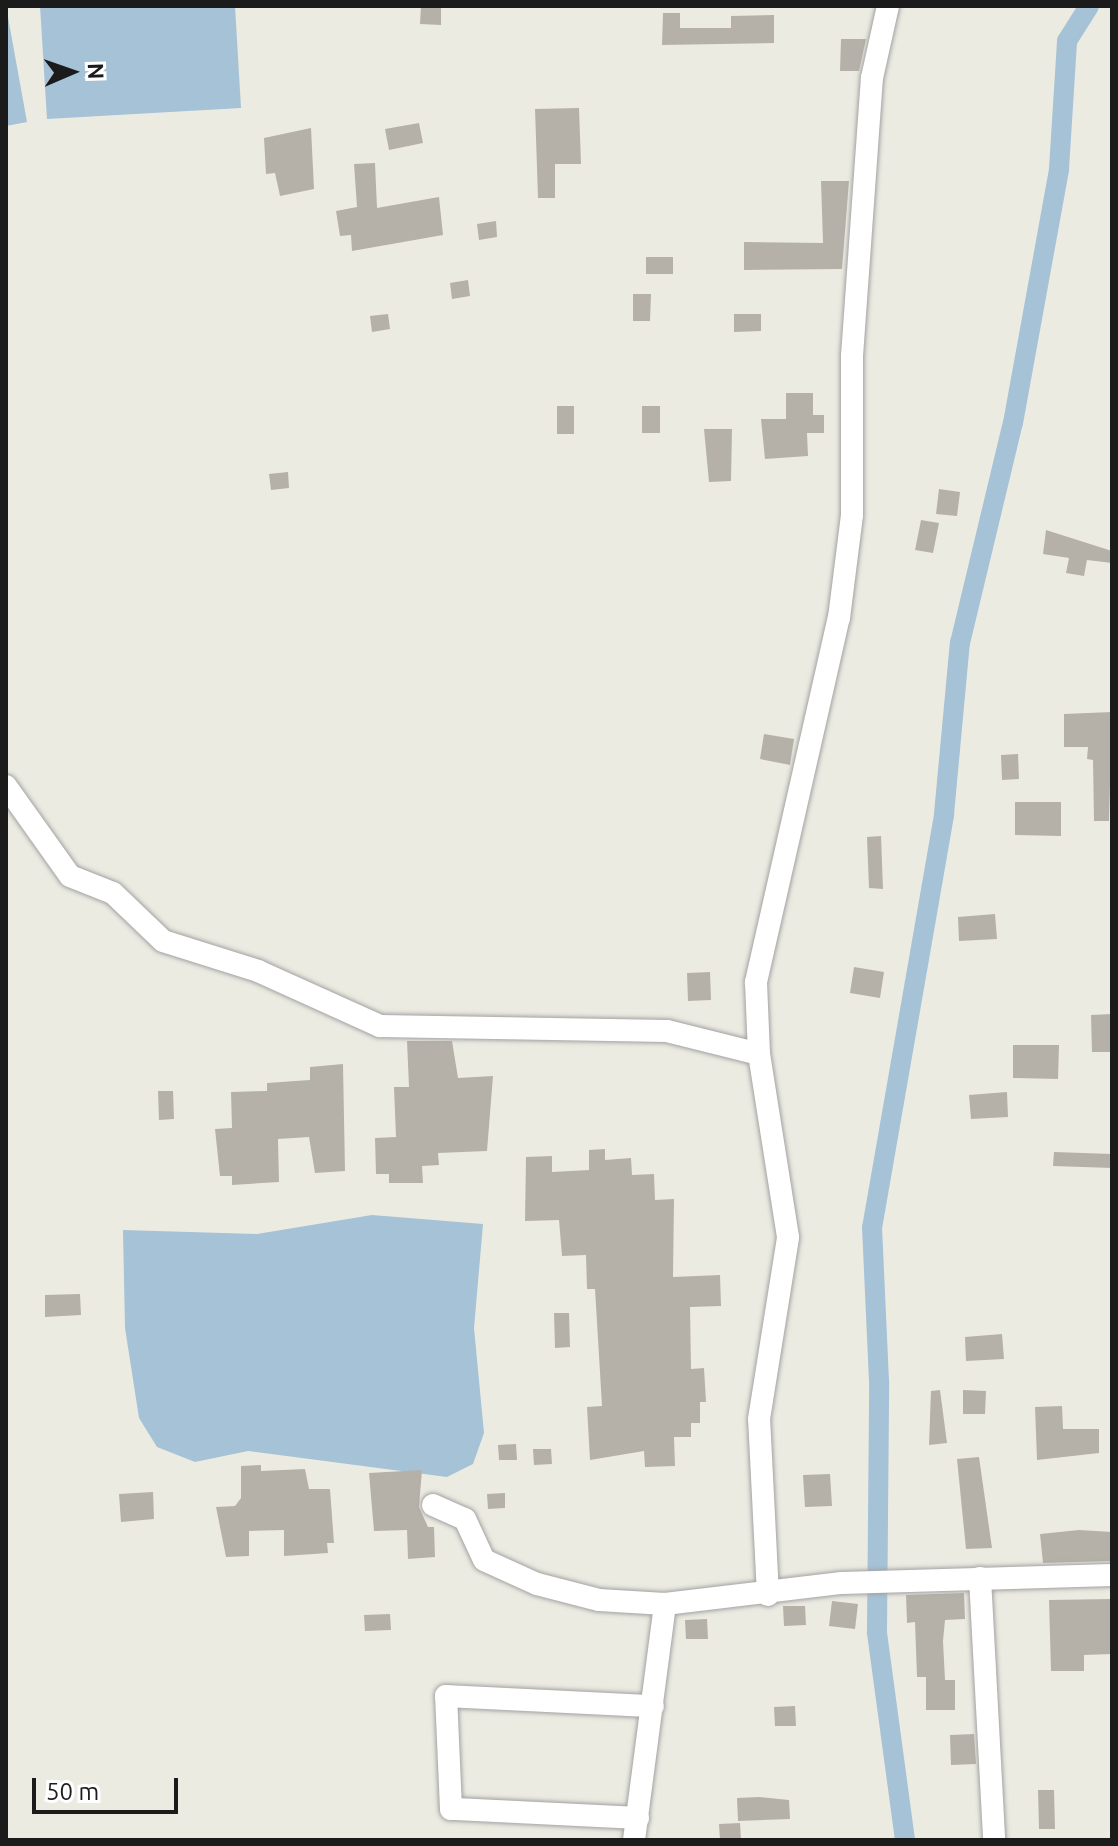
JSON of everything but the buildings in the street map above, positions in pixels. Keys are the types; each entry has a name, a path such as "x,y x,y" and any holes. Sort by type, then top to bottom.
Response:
{"street":[{"path":"768,1595 759,1419 788,1237 759,1054 756,982 809,769 849,544 854,325 872,78 888,6"},
{"path":"6,786 70,876 113,893 163,941 258,971 380,1026 667,1031 759,1054"},
{"path":"433,1505 465,1519 484,1560 537,1584 599,1600 665,1604 768,1595 842,1583 1112,1575"},
{"path":"980,1578 994,1840"},
{"path":"653,1706 446,1696 451,1809 636,1829 653,1706 665,1604"}],"water":[{"path":"6,6 27,122 6,126"},
{"path":"40,6 235,6 241,108 47,119"},
{"path":"372,1215 483,1224 474,1328 484,1433 473,1464 447,1477 248,1451 195,1462 157,1447 139,1418 125,1328 123,1230 257,1234"}],"waterway":[{"path":"905,1840 877,1632 879,1381 872,1228 944,814 960,643 1013,423 1059,169 1067,41 1089,6"}]}
